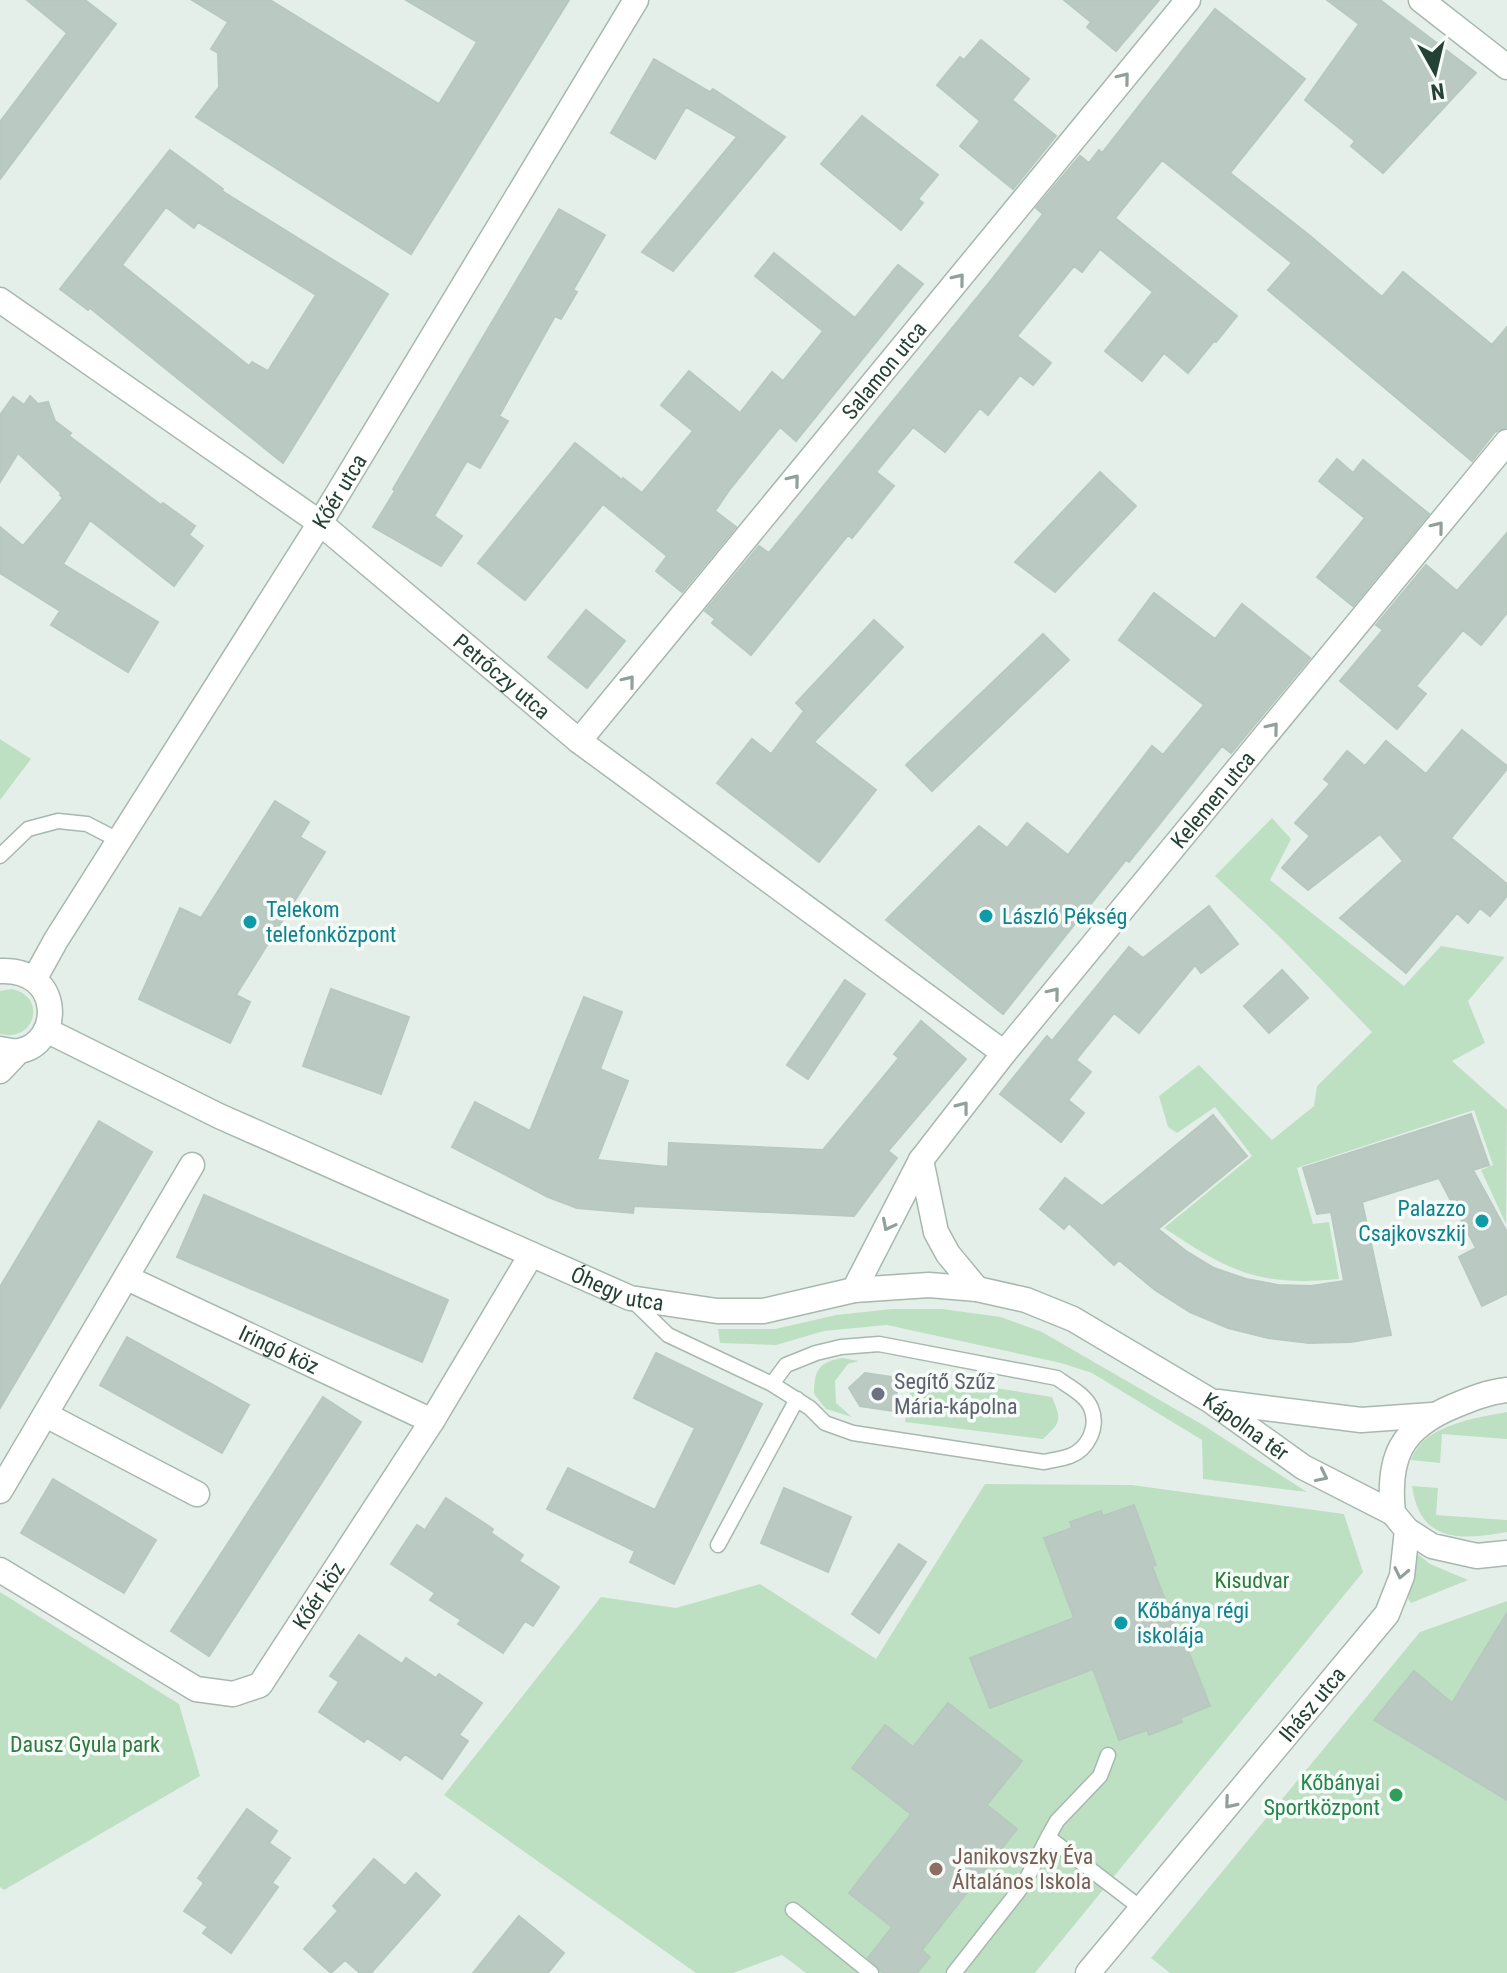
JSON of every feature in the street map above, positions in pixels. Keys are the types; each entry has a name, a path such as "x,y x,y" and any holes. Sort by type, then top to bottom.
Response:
{"street":[{"name":"Kőér utca","path":"35,978 320,523 636,0"},
{"name":"Salamon utca","path":"579,741 1188,0"},
{"path":"1421,0 1507,67"},
{"name":"Petrőczy utca","path":"0,300 320,523 579,741 1004,1053"},
{"name":"Kelemen utca","path":"854,1290 921,1160 1004,1053 1507,442"},
{"path":"0,971 17,970 35,978 46,991 51,1009 46,1030 31,1046 9,1050 0,1071"},
{"name":"Óhegy utca","path":"46,1030 219,1116 630,1298 717,1311 763,1311 854,1290 929,1285 977,1289 1026,1300 1073,1319 1211,1401"},
{"path":"921,1160 936,1232 948,1254 977,1289"},
{"path":"0,1491 192,1165"},
{"name":"Kőér köz","path":"0,1570 196,1689 233,1694 260,1685 432,1421 531,1255"},
{"name":"Iringó köz","path":"127,1278 432,1421"},
{"name":"Kápolna tér","path":"1211,1401 1361,1420 1432,1415 1494,1391 1507,1390"},
{"name":"Kápolna tér","path":"1211,1401 1303,1467 1400,1522 1432,1546 1477,1556 1507,1553"},
{"path":"46,1415 197,1494"},
{"name":"Kápolna tér","path":"1400,1522 1390,1488 1398,1450 1408,1435 1432,1415"},
{"name":"Ihász utca","path":"1088,1973 1387,1614 1402,1576 1400,1522"}],"lane":[{"path":"0,856 28,829 58,821 87,824 120,841"},
{"path":"630,1298 668,1335 772,1384 797,1399 825,1423 853,1433 1044,1462 1071,1456 1088,1445 1094,1426 1091,1407 1057,1378 879,1344 841,1347 806,1357 786,1365 772,1384"},
{"path":"718,1545 797,1399"},
{"path":"954,1973 1024,1884 1057,1821 1100,1776 1108,1755"},
{"path":"1048,1837 1142,1909"},
{"path":"793,1910 871,1973"}],"green space":[{"path":"0,739 31,759 0,800"},
{"path":"1272,818 1291,839 1270,880 1404,986 1441,946 1505,957 1468,1001 1485,1043 1452,1061 1507,1110 1506,1224 1481,1170 1493,1165 1474,1110 1297,1168 1313,1224 1329,1222 1339,1279 1287,1280 1246,1273 1207,1255 1164,1228 1252,1156 1215,1107 1177,1133 1168,1127 1159,1096 1199,1065 1272,1140 1314,1106 1317,1086 1372,1032 1282,939 1215,876"},
{"path":"12,989 30,1000 33,1018 22,1032 0,1034 0,991"},
{"path":"892,1309 942,1309 1001,1317 1042,1332 1203,1425 1307,1492 1203,1479 1202,1440 1092,1373 1061,1363 887,1325 824,1331 776,1345 720,1343 718,1329 775,1329 836,1315"},
{"path":"842,1358 859,1361 848,1364 835,1381 836,1403 852,1417 826,1409 814,1394 819,1368"},
{"path":"913,1375 1052,1397 1058,1421 1043,1439 905,1422"},
{"path":"1507,1412 1507,1439 1442,1434 1440,1463 1411,1460 1417,1448 1438,1431"},
{"name":"Kisudvar","path":"985,1484 1132,1485 1344,1514 1363,1572 1035,1973 806,1973 782,1955 733,1973 696,1973 444,1795 601,1597 676,1608 760,1584 876,1659"},
{"path":"1412,1486 1438,1488 1436,1515 1507,1520 1507,1532 1474,1536 1446,1534 1424,1519"},
{"path":"1415,1552 1430,1564 1468,1580 1411,1603 1408,1599"},
{"name":"Dausz Gyula park","path":"0,1592 179,1704 200,1776 4,1890 0,1887"},
{"name":"Kőbányai Sportközpont","path":"1507,1601 1507,1973 1170,1973 1151,1958 1420,1632"}],"building":[{"path":"27,0 85,0 116,24 0,179 0,122 67,33"},
{"path":"192,0 270,0 439,104 477,42 406,0 569,0 411,254 196,117 219,87 218,53 211,49 228,22"},
{"path":"1064,0 1159,0 1116,51 1087,27 1091,22"},
{"path":"1327,0 1380,0 1476,73 1383,173 1351,146 1355,141 1305,100 1359,24"},
{"path":"1215,9 1305,79 1230,173 1382,297 1403,272 1492,345 1507,327 1507,427 1495,432 1472,461 1268,290 1292,263 1162,160 1115,218 1237,316 1216,342 1188,373 1164,353 1142,381 1105,351 1153,292 1100,249 1082,272 1074,266 1017,336 1051,363 1033,385 1020,375 988,415 980,408 945,452 913,427 876,472 894,486 852,538 848,535 751,655 712,623 715,619 705,611 759,546 769,553 1043,214 1036,208 1080,156 1089,163 1099,150 1102,153"},
{"path":"981,40 1029,79 1012,100 1056,136 1013,189 960,146 980,121 937,85 960,57 964,60"},
{"path":"654,59 710,92 713,89 785,137 673,271 642,252 737,137 686,107 655,159 611,133"},
{"path":"862,116 938,175 918,199 923,203 901,230 821,164"},
{"path":"170,150 222,191 388,294 283,463 90,308 88,310 60,289","holes":["166,207 194,228 198,222 316,295 268,371 252,362 249,366 122,265"]},
{"path":"559,209 605,235 573,290 577,292 561,319 555,316 499,416 508,421 480,468 467,461 434,516 462,536 441,566 373,527"},
{"path":"774,253 855,318 898,265 923,284 796,441 780,427 730,489 715,511 736,527 682,592 656,571 667,556 603,504 525,600 478,563 575,443 642,493 693,431 661,405 689,371 740,413 772,372 783,381 823,331 755,276"},
{"path":"30,396 38,404 48,402 55,421 71,433 69,436 161,505 163,503 195,526 189,535 203,546 174,586 90,520 63,564 158,622 128,672 51,625 60,611 0,573 0,527 23,546 63,498 18,453 0,482 0,415 13,397 24,405"},
{"path":"1337,459 1353,473 1363,460 1429,514 1353,606 1317,577 1365,518 1319,481"},
{"path":"1100,472 1136,506 1055,592 1015,562"},
{"path":"1507,533 1507,613 1481,645 1463,630 1416,686 1426,694 1397,729 1340,681 1383,630 1376,625 1426,565 1457,591"},
{"path":"1154,593 1215,639 1242,604 1310,658 1231,753 1222,746 1003,1014 886,920 979,826 1007,848 1027,823 1068,855 1152,746 1163,755 1204,705 1119,640"},
{"path":"586,610 625,641 587,688 548,657"},
{"path":"874,620 903,647 814,742 876,790 819,862 717,783 752,739 771,754 804,711 796,703"},
{"path":"1043,634 1069,660 932,791 906,765"},
{"path":"1462,730 1507,769 1451,838 1507,884 1507,896 1490,916 1480,908 1468,923 1457,913 1406,973 1340,918 1403,861 1380,834 1308,890 1282,868 1310,836 1295,823 1330,784 1324,779 1347,751 1365,766 1386,741 1426,774"},
{"name":"Telekom telefonközpont","path":"275,801 309,822 300,837 325,852 236,995 250,1002 230,1043 139,999 180,908 201,918"},
{"path":"1209,906 1238,944 1201,973 1195,965 1139,1033 1114,1013 1076,1060 1091,1072 1068,1100 1084,1113 1061,1142 1000,1094 1047,1036 1052,1041 1129,947 1143,958"},
{"path":"1282,970 1308,998 1269,1033 1244,1006"},
{"path":"845,980 865,994 808,1079 787,1065"},
{"path":"331,989 409,1017 381,1094 303,1066"},
{"path":"584,997 622,1012 600,1069 628,1081 597,1160 668,1167 669,1143 823,1150 899,1058 894,1054 921,1021 966,1059 888,1151 897,1158 854,1216 634,1206 633,1213 577,1208 548,1197 452,1147 475,1102 530,1131"},
{"name":"Palazzo Csajkovszkij","path":"1471,1114 1489,1165 1473,1170 1507,1232 1507,1294 1482,1306 1459,1257 1476,1248 1439,1178 1362,1202 1391,1335 1351,1342 1309,1343 1268,1338 1228,1328 1190,1312 1155,1290 1119,1260 1114,1265 1069,1223 1064,1229 1040,1209 1065,1178 1102,1206 1213,1115 1247,1156 1158,1229 1214,1268 1246,1279 1278,1285 1311,1286 1344,1281 1331,1212 1317,1214 1303,1168"},
{"path":"99,1121 152,1152 0,1408 0,1287"},
{"path":"204,1195 448,1300 422,1362 177,1257"},
{"path":"127,1337 249,1405 222,1453 100,1385"},
{"path":"656,1353 762,1404 674,1584 630,1562 635,1551 547,1509 568,1468 655,1510 695,1428 634,1398"},
{"name":"Segítő Szűz Mária-kápolna","path":"865,1373 899,1378 894,1411 860,1406 849,1388"},
{"path":"323,1397 361,1422 209,1656 171,1631"},
{"path":"53,1479 156,1540 124,1593 21,1533"},
{"path":"784,1488 851,1517 828,1572 761,1543"},
{"path":"446,1498 493,1529 491,1533 523,1555 519,1561 559,1587 533,1626 525,1621 503,1653 458,1624 461,1620 430,1600 435,1593 391,1564 417,1525 425,1530"},
{"name":"Kőbánya régi iskolája","path":"1134,1505 1156,1565 1152,1566 1210,1706 1180,1718 1182,1722 1149,1735 1147,1730 1119,1740 1093,1669 990,1708 970,1658 1074,1618 1044,1538 1072,1528 1070,1522 1101,1511 1103,1516"},
{"path":"899,1544 926,1562 879,1633 852,1614"},
{"path":"1507,1613 1507,1800 1374,1720 1414,1671 1452,1703"},
{"path":"359,1635 402,1664 406,1658 436,1678 439,1674 482,1703 459,1735 468,1741 442,1779 405,1754 400,1760 367,1738 364,1742 319,1712 339,1682 330,1676"},
{"path":"948,1703 1022,1761 987,1805 1017,1829 922,1950 930,1957 917,1973 883,1973 868,1958 892,1927 849,1893 911,1814 852,1768 885,1725 913,1747"},
{"path":"247,1809 277,1831 269,1843 290,1858 272,1883 278,1887 231,1953 203,1933 208,1927 184,1911 204,1883 198,1878"},
{"path":"374,1859 405,1886 416,1873 440,1895 371,1973 360,1973 345,1960 331,1973 304,1949 338,1911 333,1906"},
{"path":"519,1916 564,1953 548,1973 473,1973"}],"place":[{"name":"László Pékség","path":"986,916"},
{"name":"Telekom telefonközpont","path":"250,922"},
{"name":"Palazzo Csajkovszkij","path":"1482,1221"},
{"name":"Segítő Szűz Mária-kápolna","path":"878,1394"},
{"name":"Kőbánya régi iskolája","path":"1121,1623"},
{"name":"Kőbányai Sportközpont","path":"1396,1795"},
{"name":"Janikovszky Éva Általános Iskola","path":"936,1869"}]}
